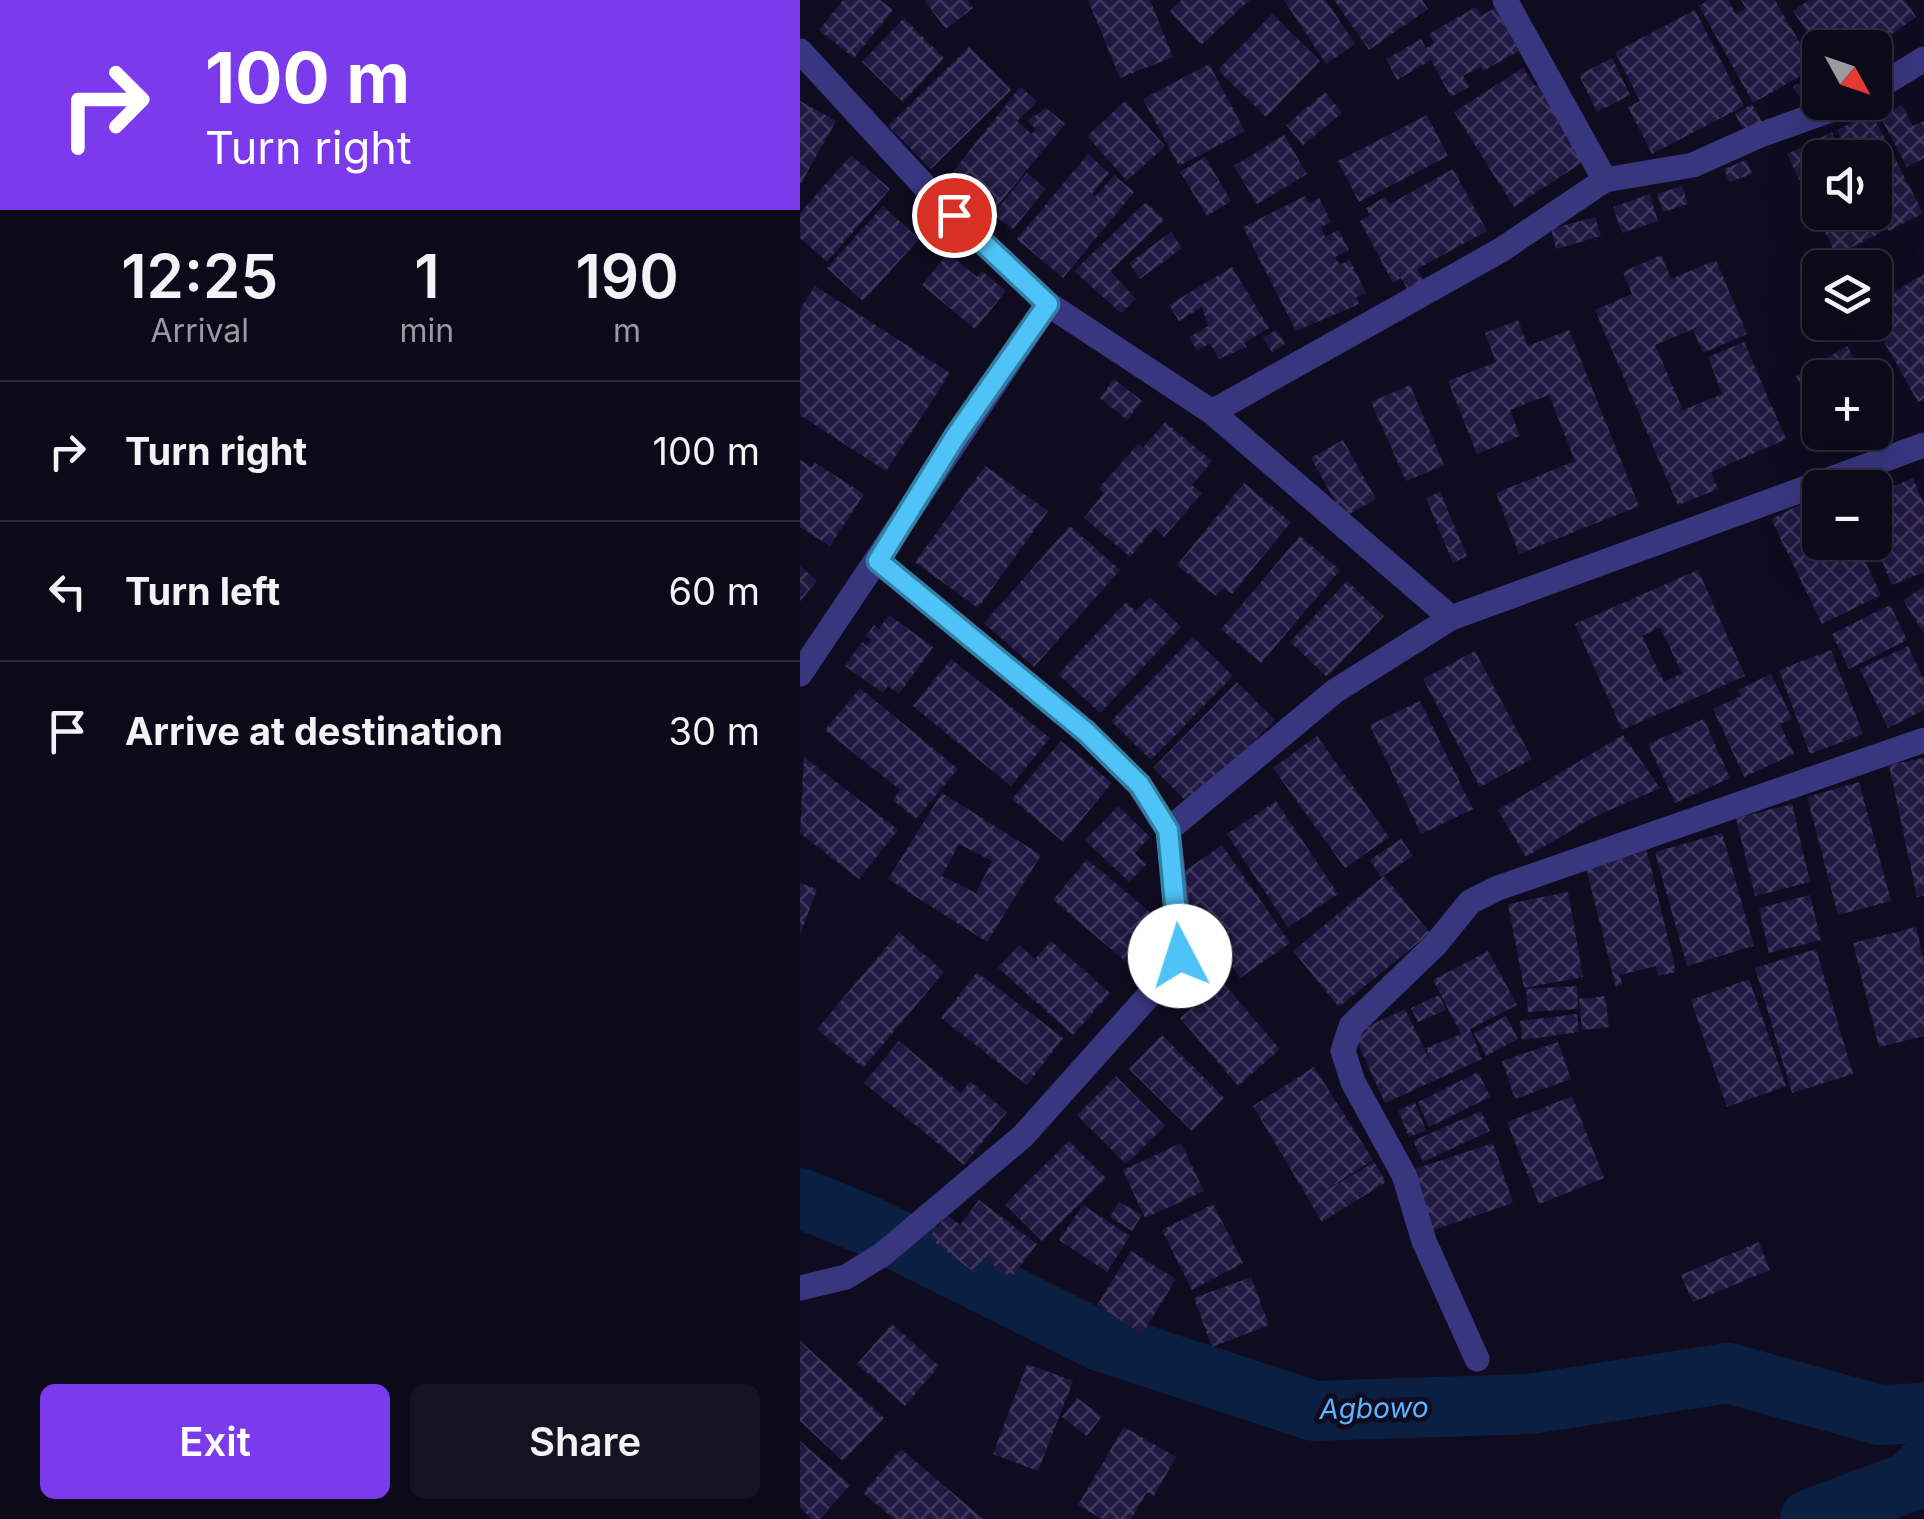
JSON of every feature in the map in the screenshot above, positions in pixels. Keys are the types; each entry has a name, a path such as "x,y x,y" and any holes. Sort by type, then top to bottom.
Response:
{"street":[{"path":"1506,0 1604,180"},
{"path":"800,52 931,193 1048,304 1212,412 1451,618"},
{"path":"1892,79 1924,59"},
{"path":"1212,412 1365,322 1501,250 1604,180 1693,165 1802,120"},
{"path":"800,674 878,561 955,437 1048,304"},
{"path":"1168,830 1335,692 1451,618 1924,446"},
{"path":"800,1288 846,1276 884,1254 1023,1136 1177,964 1181,936 1168,830 1140,785 1086,732 878,561"},
{"path":"1478,1359 1424,1241 1404,1175 1352,1082 1343,1051 1351,1026 1435,945 1470,902 1498,888 1924,740"}],"building":[{"path":"843,0 880,0 893,10 854,58 819,30"},
{"path":"924,0 967,0 973,8 946,29"},
{"path":"1088,0 1150,0 1173,57 1120,78"},
{"path":"1182,0 1250,0 1201,45 1170,11"},
{"path":"1284,0 1326,0 1355,44 1326,64"},
{"path":"1334,0 1422,0 1428,9 1369,50"},
{"path":"1708,0 1728,0 1736,14 1746,8 1741,0 1775,0 1802,47 1802,75 1753,103 1699,6"},
{"path":"1809,0 1905,0 1916,17 1892,34 1892,30 1806,30 1793,11"},
{"path":"1476,7 1481,16 1495,8 1519,51 1483,71 1481,66 1463,76 1469,87 1451,97 1431,60 1397,80 1386,59 1421,39 1426,48 1434,43 1429,34"},
{"path":"1695,10 1744,106 1652,154 1628,107 1640,101 1615,52"},
{"path":"1272,14 1320,61 1266,117 1218,70"},
{"path":"904,18 944,58 903,102 862,62"},
{"path":"969,47 1011,90 931,169 888,126"},
{"path":"1612,58 1630,95 1597,112 1579,75"},
{"path":"1209,64 1245,131 1179,166 1143,99"},
{"path":"1523,68 1535,86 1541,83 1583,162 1514,207 1454,112"},
{"path":"1802,81 1802,101 1793,87"},
{"path":"1020,87 1037,101 1017,121 1032,134 1036,129 1027,121 1046,108 1065,124 984,222 941,187"},
{"path":"1325,92 1342,113 1303,145 1286,125"},
{"path":"800,101 836,121 800,185"},
{"path":"1125,101 1165,146 1127,181 1087,136"},
{"path":"1752,104 1763,124 1746,134 1735,114"},
{"path":"1902,105 1913,126 1924,121 1924,158 1907,167 1882,120 1892,120 1892,110"},
{"path":"1427,115 1448,156 1359,202 1338,161"},
{"path":"1856,120 1875,120 1885,140 1842,140 1837,130"},
{"path":"1832,132 1836,140 1816,140"},
{"path":"1284,135 1307,174 1257,204 1234,166"},
{"path":"1802,147 1802,185 1787,154"},
{"path":"1892,153 1923,213 1892,229"},
{"path":"1088,154 1109,173 1092,194 1095,197 1114,175 1134,192 1063,278 1017,239"},
{"path":"851,155 890,189 827,262 800,238 800,213"},
{"path":"1205,157 1231,201 1207,216 1180,172"},
{"path":"1746,160 1752,174 1729,182 1724,169"},
{"path":"1453,169 1487,231 1417,269 1424,282 1408,290 1401,278 1393,283 1360,221 1370,215 1366,208 1385,197 1390,204"},
{"path":"1027,173 1046,189 1013,229 993,214"},
{"path":"1682,186 1688,204 1663,212 1657,194"},
{"path":"1650,194 1658,221 1622,233 1613,207"},
{"path":"1305,196 1309,203 1319,198 1331,222 1321,227 1325,237 1338,230 1349,250 1335,257 1340,265 1350,260 1366,293 1356,297 1359,304 1296,331 1243,227"},
{"path":"1146,202 1164,220 1110,271 1136,299 1121,313 1074,271"},
{"path":"883,206 919,239 863,301 827,268"},
{"path":"1595,217 1601,236 1556,249 1551,229"},
{"path":"1824,230 1881,233 1846,250 1834,250"},
{"path":"1171,232 1182,248 1140,279 1129,263"},
{"path":"948,253 977,277 982,271 1006,291 975,329 922,285"},
{"path":"1661,255 1671,279 1716,260 1747,334 1703,353 1693,329 1655,345 1683,410 1722,394 1708,357 1744,342 1786,439 1711,472 1718,489 1678,505 1595,310 1632,294 1623,272"},
{"path":"1232,267 1269,328 1244,343 1247,347 1219,359 1210,343 1197,351 1189,337 1208,326 1202,307 1179,321 1169,305"},
{"path":"1924,274 1924,399 1918,402 1883,340 1892,340 1892,294"},
{"path":"815,286 950,373 886,471 800,415 800,309"},
{"path":"1518,320 1528,346 1569,330 1639,506 1519,554 1496,493 1575,461 1549,395 1510,410 1520,436 1477,454 1448,381 1496,362 1485,333"},
{"path":"1276,330 1285,344 1272,352 1263,338"},
{"path":"1847,346 1855,360 1823,360"},
{"path":"1114,379 1142,401 1127,420 1100,398"},
{"path":"1410,385 1444,465 1406,481 1371,402"},
{"path":"1165,422 1212,461 1192,485 1202,493 1164,537 1155,528 1130,557 1084,518 1104,493 1099,488 1138,444 1143,448"},
{"path":"1343,440 1376,499 1344,517 1311,458"},
{"path":"800,460 812,467 815,463 864,494 830,546 800,527"},
{"path":"985,466 1048,511 978,608 915,562"},
{"path":"1913,478 1924,504 1924,572 1892,585 1882,560 1892,560 1892,487"},
{"path":"1244,483 1291,522 1232,594 1223,588 1216,596 1177,565"},
{"path":"1440,492 1467,556 1453,563 1426,498"},
{"path":"1802,504 1802,560 1864,560 1881,595 1822,624 1771,519"},
{"path":"1070,526 1120,570 1034,667 984,623"},
{"path":"1300,536 1340,570 1261,663 1221,629"},
{"path":"800,566 817,581 800,601"},
{"path":"1698,570 1745,676 1622,730 1575,624","holes":["1660,627 1682,673 1664,682 1642,636"]},
{"path":"1347,581 1384,616 1327,677 1290,642"},
{"path":"1924,587 1924,633 1903,600"},
{"path":"1150,597 1181,627 1100,713 1058,674 1126,602 1136,611"},
{"path":"1890,605 1907,640 1849,669 1832,634"},
{"path":"889,615 933,647 899,694 888,686 883,693 845,666 862,642 867,646 871,640 866,636 874,625 879,629"},
{"path":"1193,637 1233,676 1151,760 1111,721"},
{"path":"1908,646 1924,680 1924,710 1888,728 1860,669"},
{"path":"1831,650 1863,734 1810,754 1779,670"},
{"path":"1475,651 1532,759 1480,787 1423,679"},
{"path":"951,659 1050,738 1011,786 913,706"},
{"path":"1771,674 1792,719 1780,724 1794,754 1744,777 1713,709 1741,696 1738,690"},
{"path":"1237,682 1275,720 1191,806 1153,768"},
{"path":"860,688 958,769 916,819 893,800 900,790 825,730"},
{"path":"1420,701 1473,809 1421,834 1370,725"},
{"path":"1704,719 1730,778 1675,803 1648,744"},
{"path":"1623,735 1660,788 1594,817 1526,857 1498,810"},
{"path":"1317,736 1389,837 1345,868 1273,768"},
{"path":"1061,741 1112,783 1063,842 1012,799"},
{"path":"804,757 898,830 859,879 800,833"},
{"path":"1924,758 1924,896 1917,897 1889,765"},
{"path":"1859,782 1891,901 1838,915 1807,797"},
{"path":"942,793 1041,855 987,942 888,879","holes":["959,844 992,861 976,893 942,876"]},
{"path":"1276,801 1338,894 1288,927 1227,834"},
{"path":"1792,804 1810,882 1755,896 1736,818"},
{"path":"1118,806 1150,837 1135,853 1146,865 1129,882 1085,840"},
{"path":"1722,833 1754,946 1687,966 1655,852"},
{"path":"1401,839 1413,856 1381,877 1370,860"},
{"path":"1645,843 1676,972 1658,976 1656,966 1620,975 1622,985 1616,987 1584,859"},
{"path":"1222,845 1290,943 1240,978 1172,880"},
{"path":"1087,859 1165,925 1131,966 1053,900"},
{"path":"1384,876 1430,933 1339,1007 1293,951"},
{"path":"800,883 817,889 800,935"},
{"path":"1568,892 1583,977 1524,988 1508,904"},
{"path":"1810,895 1821,940 1769,953 1759,908"},
{"path":"1916,927 1924,961 1924,1036 1879,1047 1853,943"},
{"path":"899,932 944,972 863,1068 817,1029"},
{"path":"1051,941 1110,993 1073,1035 998,968 1019,945 1035,959"},
{"path":"1816,949 1853,1074 1792,1093 1755,968"},
{"path":"1488,951 1517,1005 1470,1029 1482,1059 1385,1103 1353,1033 1405,1009 1431,1063 1426,1048 1461,1034 1433,980"},
{"path":"977,972 1063,1038 1027,1085 941,1018"},
{"path":"1749,979 1786,1086 1727,1107 1691,1000"},
{"path":"1222,982 1280,1049 1238,1086 1180,1018"},
{"path":"1577,986 1578,1009 1528,1012 1526,989"},
{"path":"1439,995 1446,1010 1418,1022 1411,1008"},
{"path":"1605,996 1609,1027 1582,1030 1579,999"},
{"path":"1577,1014 1579,1032 1522,1040 1520,1021"},
{"path":"1506,1016 1518,1039 1486,1056 1474,1033"},
{"path":"1162,1035 1224,1098 1192,1131 1129,1069"},
{"path":"899,1041 961,1093 970,1081 1007,1112 964,1165 864,1083"},
{"path":"1558,1042 1571,1079 1515,1099 1502,1061"},
{"path":"1314,1067 1373,1160 1315,1197 1374,1162 1386,1182 1322,1222 1253,1106"},
{"path":"1478,1072 1490,1097 1429,1127 1418,1102"},
{"path":"1116,1076 1165,1126 1126,1164 1077,1115"},
{"path":"1572,1096 1604,1178 1539,1204 1507,1122"},
{"path":"1415,1103 1426,1130 1409,1137 1398,1110"},
{"path":"1481,1111 1490,1131 1423,1162 1413,1141"},
{"path":"1069,1141 1106,1178 1042,1241 1005,1204"},
{"path":"1181,1143 1204,1191 1145,1218 1123,1170"},
{"path":"1493,1143 1513,1203 1433,1230 1412,1170"},
{"path":"979,1200 1037,1244 1011,1278 984,1258 974,1272 929,1238 947,1215 960,1225"},
{"path":"1119,1202 1142,1215 1132,1231 1110,1217"},
{"path":"1213,1204 1243,1263 1192,1290 1162,1230"},
{"path":"1083,1205 1130,1236 1107,1272 1059,1240"},
{"path":"1759,1242 1770,1270 1693,1302 1681,1275"},
{"path":"1131,1251 1176,1279 1142,1334 1097,1305"},
{"path":"1251,1277 1269,1325 1212,1347 1194,1298"},
{"path":"892,1324 939,1366 905,1406 857,1364"},
{"path":"800,1341 884,1418 843,1461 800,1421"},
{"path":"1027,1364 1073,1381 1038,1471 993,1454"},
{"path":"1077,1398 1102,1416 1087,1436 1062,1417"},
{"path":"1124,1427 1176,1457 1154,1496 1147,1492 1131,1519 1102,1519 1078,1505"},
{"path":"800,1441 850,1485 820,1519 812,1519 800,1508"},
{"path":"901,1449 983,1519 894,1519 863,1493"}],"waterway":[{"name":"Agbowo","path":"800,1198 869,1226 1100,1341 1314,1411 1530,1404 1728,1373 1880,1415 1924,1413"},
{"path":"1810,1519 1909,1482 1924,1468"}],"route":[{"path":"954,215 1048,304 955,437 878,561 1086,732 1140,785 1168,830 1180,956"}]}
